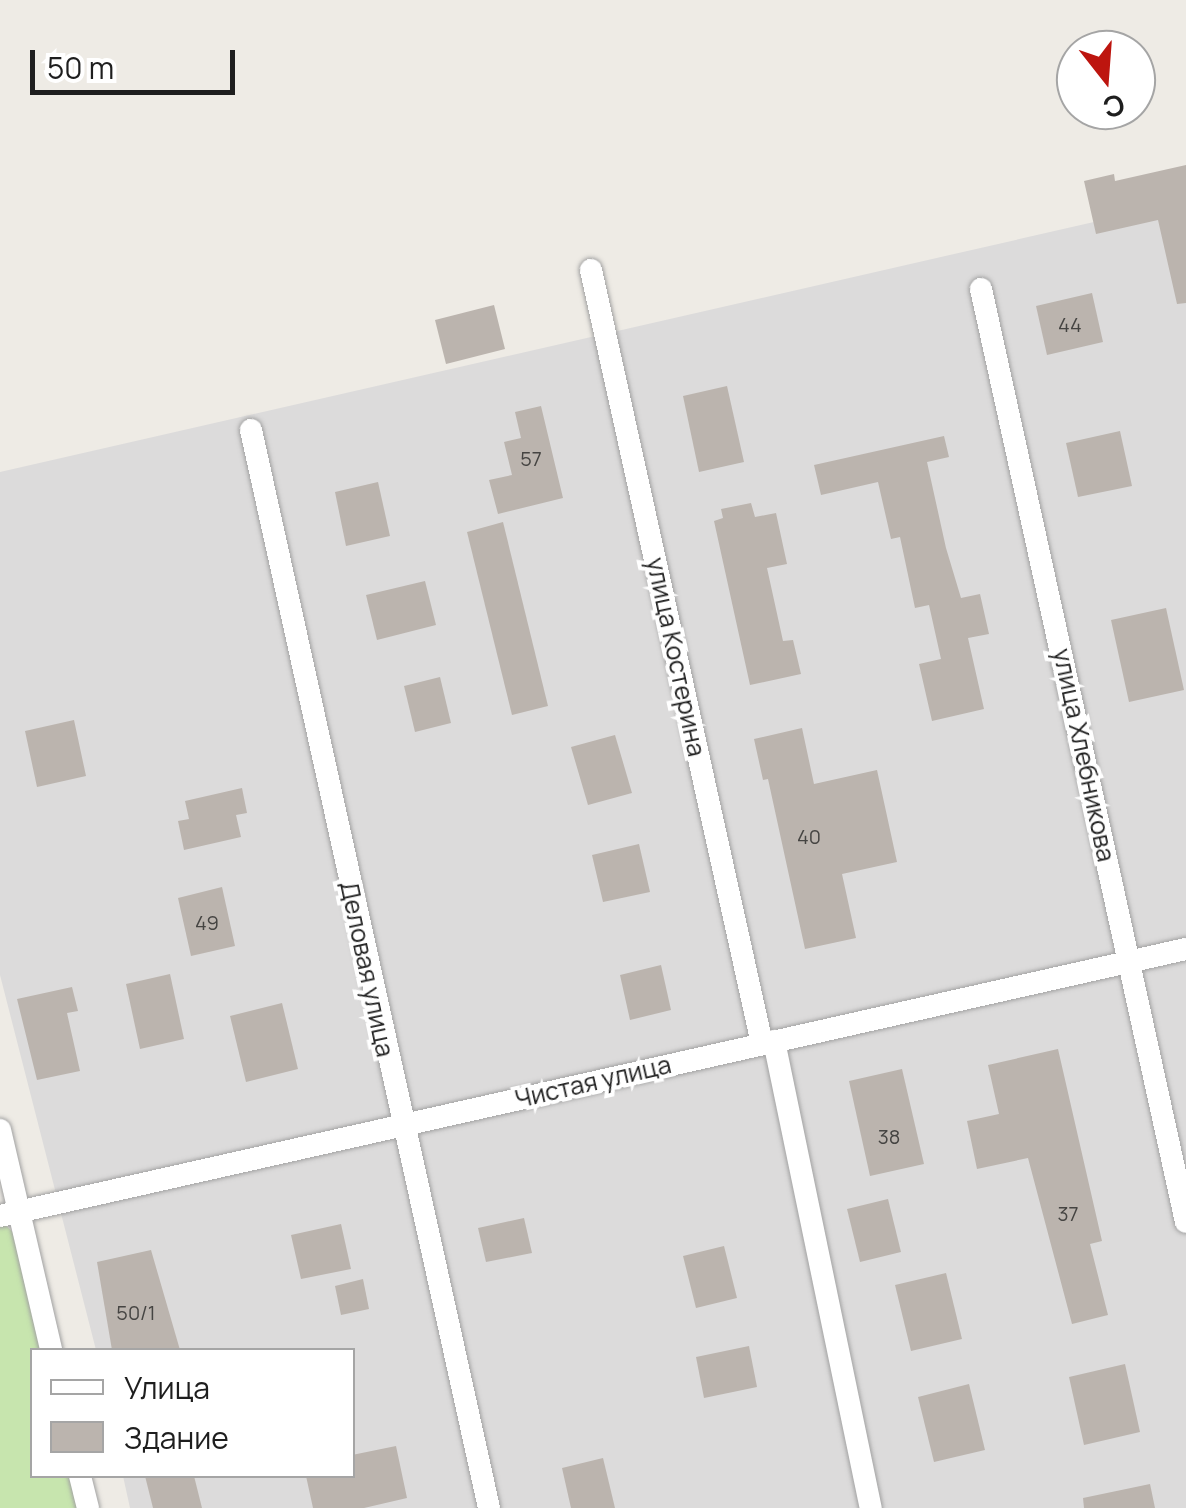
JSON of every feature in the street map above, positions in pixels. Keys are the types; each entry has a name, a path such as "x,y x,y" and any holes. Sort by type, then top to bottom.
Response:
{"street":[{"name":"улица Костерина","path":"590,270 768,1043 870,1508"},
{"name":"улица Хлебникова","path":"981,288 1186,1222"},
{"name":"Деловая улица","path":"250,430 488,1508"},
{"name":"Чистая улица","path":"9,1214 1186,949"},
{"path":"0,1130 9,1214 49,1348"},
{"path":"80,1478 88,1508"}],"shaded area":[{"path":"1186,201 1186,1508 130,1508 123,1478 355,1478 355,1348 95,1348 0,975 0,472"}],"green space":[{"path":"0,1220 18,1237 43,1348 30,1348 30,1478 70,1478 77,1508 0,1508"}],"building":[{"path":"1186,165 1186,303 1177,304 1158,220 1096,234 1084,181 1114,174 1115,181"},
{"path":"1092,293 1103,342 1047,355 1036,306"},
{"path":"494,305 505,349 446,364 435,320"},
{"path":"727,386 744,462 699,472 683,396"},
{"path":"541,406 563,498 498,514 489,480 512,475 504,442 521,438 515,412"},
{"path":"1120,431 1132,486 1078,497 1066,443"},
{"path":"944,436 949,457 927,462 946,548 961,598 980,594 989,634 968,638 984,709 932,721 919,664 941,659 929,605 915,608 900,537 891,539 878,482 821,495 814,465"},
{"path":"378,482 390,536 346,546 335,492"},
{"path":"751,503 755,517 776,513 787,564 767,568 783,641 793,640 801,674 750,685 714,521 723,518 721,509"},
{"path":"503,522 548,706 512,715 467,532"},
{"path":"425,581 436,625 377,640 366,595"},
{"path":"1166,608 1184,690 1129,702 1111,620"},
{"path":"440,677 451,723 415,732 404,686"},
{"path":"74,720 86,776 37,787 25,731"},
{"path":"802,728 814,784 877,770 897,862 842,874 856,938 805,949 768,779 763,780 754,739"},
{"path":"615,735 632,793 588,805 571,747"},
{"path":"242,788 247,813 236,815 241,837 184,850 178,821 189,819 185,801"},
{"path":"639,844 650,892 603,902 592,855"},
{"path":"222,887 235,946 191,956 178,898"},
{"path":"661,965 671,1010 630,1020 620,975"},
{"path":"170,974 184,1039 140,1049 126,984"},
{"path":"72,987 78,1011 67,1013 80,1071 37,1080 17,999"},
{"path":"282,1003 298,1069 246,1082 230,1016"},
{"path":"1058,1049 1102,1241 1090,1244 1108,1315 1072,1324 1028,1158 977,1169 967,1121 999,1114 988,1065"},
{"path":"902,1069 924,1164 870,1176 849,1081"},
{"path":"888,1199 901,1252 860,1262 847,1209"},
{"path":"524,1218 532,1253 486,1262 478,1228"},
{"path":"341,1224 351,1269 301,1279 291,1235"},
{"path":"724,1246 737,1298 696,1308 683,1256"},
{"path":"151,1250 179,1348 112,1348 97,1262"},
{"path":"946,1273 962,1339 911,1351 895,1285"},
{"path":"363,1279 369,1309 341,1315 335,1286"},
{"path":"749,1346 757,1387 704,1398 696,1357"},
{"path":"1125,1364 1140,1432 1084,1445 1069,1377"},
{"path":"969,1384 985,1450 934,1462 918,1397"},
{"path":"396,1446 407,1498 364,1508 313,1508 306,1478 355,1478 355,1454"},
{"path":"603,1458 615,1508 571,1508 562,1468"},
{"path":"146,1478 194,1478 202,1508 153,1508"},
{"path":"1150,1484 1155,1508 1084,1508 1083,1498"}]}
